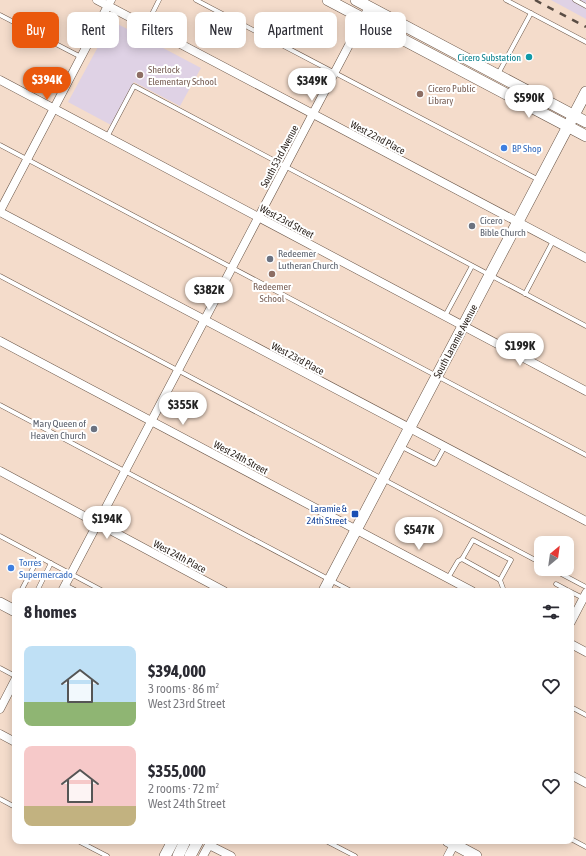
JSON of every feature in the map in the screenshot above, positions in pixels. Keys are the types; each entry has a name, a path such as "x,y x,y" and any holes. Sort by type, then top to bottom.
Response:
{"main road":[{"path":"328,0 351,12"},
{"path":"356,0 586,122"},
{"path":"406,41 586,136"},
{"name":"South Laramie Avenue","path":"326,588 586,92"},
{"path":"0,603 12,609"},
{"path":"165,856 171,844"},
{"path":"178,856 184,844"},
{"path":"190,856 196,844"},
{"path":"456,844 476,856"}],"street":[{"name":"West 22nd Place","path":"97,0 110,3 127,14"},
{"path":"0,211 110,3"},
{"name":"South 53rd Avenue","path":"366,12 369,7"},
{"name":"West 22nd Place","path":"187,48 586,258"},
{"name":"South 53rd Avenue","path":"63,588 347,48"},
{"name":"West 23rd Street","path":"0,80 586,391"},
{"name":"West 23rd Place","path":"0,211 586,521"},
{"name":"West 24th Street","path":"0,341 466,588"},
{"name":"West 24th Place","path":"0,471 218,588"},
{"path":"574,616 585,596"},
{"path":"574,646 586,652"},
{"path":"0,709 12,686"},
{"path":"0,734 12,740"},
{"path":"574,777 586,783"},
{"path":"448,856 452,844"},
{"path":"203,856 210,845 231,856"}],"lane":[{"path":"154,12 160,0"},
{"path":"196,0 539,180"},
{"path":"506,0 586,42"},
{"path":"575,0 586,6"},
{"path":"498,75 531,13"},
{"path":"0,15 81,57"},
{"path":"107,137 134,86 586,326"},
{"path":"0,145 586,455"},
{"path":"525,294 553,241"},
{"path":"445,316 472,266"},
{"path":"0,276 534,559"},
{"path":"0,405 345,588"},
{"path":"400,446 435,464 445,446"},
{"path":"0,536 97,588"},
{"path":"448,578 458,561 462,559 473,540 511,560 500,580"},
{"path":"23,588 39,557"},
{"path":"462,559 500,580 503,588"},
{"path":"38,588 51,563"},
{"path":"565,576 586,587"},
{"path":"556,584 563,588"},
{"path":"574,593 585,596"},
{"path":"0,668 12,674"},
{"path":"574,709 586,715"},
{"path":"0,799 12,805"},
{"path":"574,841 586,847"},
{"path":"84,844 106,856"},
{"path":"332,844 355,856"}],"shaded area":[{"path":"551,0 586,0 586,19"},
{"name":"Sherlock Elementary School","path":"119,25 127,29 127,48 163,48 201,68 180,106 134,82 111,125 68,102 97,48 119,48"}],"railway":[{"path":"535,0 586,27"}],"place":[{"name":"Cicero Substation","path":"529,57"},
{"name":"Sherlock Elementary School","path":"140,75"},
{"name":"Cicero Public Library","path":"420,94"},
{"name":"BP Shop","path":"504,148"},
{"name":"Cicero Bible Church","path":"472,226"},
{"name":"Redeemer Lutheran Church","path":"270,259"},
{"name":"Redeemer School","path":"272,274"},
{"name":"Mary Queen of Heaven Church","path":"94,429"},
{"name":"Laramie & 24th Street","path":"355,514"},
{"name":"Torres Supermercado","path":"11,568"}]}
